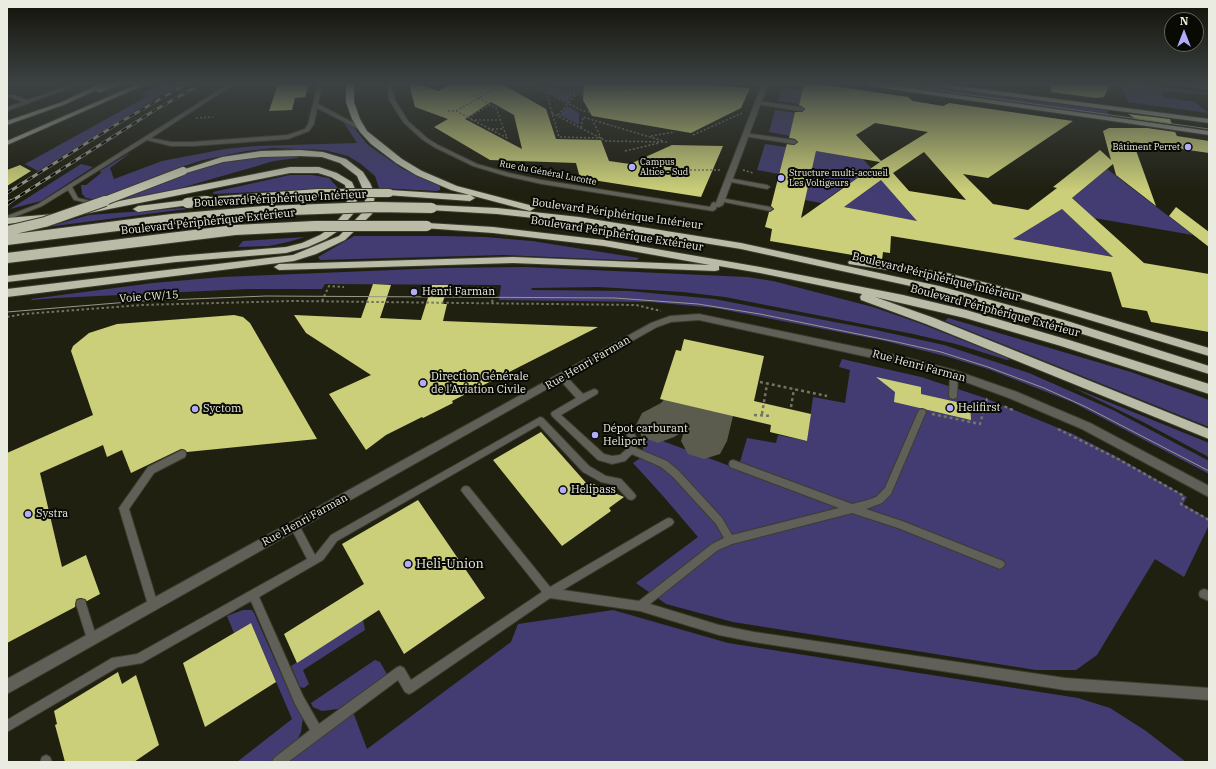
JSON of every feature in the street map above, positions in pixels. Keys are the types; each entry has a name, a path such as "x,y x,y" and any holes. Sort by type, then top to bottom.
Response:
{"highway":[{"path":"358,120 362,129 380,147 419,173 454,188 491,199 579,220"},
{"path":"7,231 44,222 183,171 235,157 272,153 323,155 338,159 349,165 360,174 366,183 370,194 367,214 342,238 312,252 294,258 7,293"},
{"path":"166,196 248,171 279,164 316,161 349,165"},
{"path":"7,279 176,258 276,252 305,245 335,229 348,214 353,196 349,184 339,177 327,172 290,170 166,196 43,218"},
{"path":"7,221 254,196 318,193 436,195 491,199"},
{"name":"Boulevard Périphérique Intérieur","path":"7,240 172,219 264,211 368,207 497,211 579,220 740,246 953,293 1060,322 1209,370"},
{"name":"Boulevard Périphérique Extérieur","path":"7,258 194,234 315,226 427,226 493,230 561,237 650,250 760,270 827,283 966,314 1065,342 1209,389"},
{"path":"740,246 947,276 1062,307 1209,352"},
{"path":"209,269 484,260 760,270"},
{"path":"827,283 930,321 1209,434"}],"main road":[{"path":"7,143 60,120"},
{"path":"1117,120 1209,134"}],"street":[{"path":"718,203 750,120"},
{"name":"Rue Henri Farman","path":"7,687 563,378 654,325 670,319 698,317 900,360 954,374 1013,395 1086,426 1209,492"}],"lane":[{"path":"7,218 40,205 70,188 174,120"},
{"path":"145,138 170,144 192,144 288,137 307,130 310,120"},
{"path":"344,120 362,129"},
{"name":"Rue du Général Lucotte","path":"405,120 436,146 475,165 508,175 542,182 713,209 718,203"},
{"path":"744,135 794,142"},
{"path":"728,180 768,187"},
{"path":"70,188 76,199 113,206"},
{"path":"718,203 770,208"},
{"path":"953,396 954,374"},
{"path":"563,378 582,399"},
{"path":"594,392 555,414 601,458 612,460 622,458 631,450 634,443 628,429"},
{"path":"640,606 715,547 730,540 879,500 888,491 922,412"},
{"path":"7,726 116,662 138,659 320,557 334,538 540,420 586,469 604,479 618,482 631,496"},
{"path":"631,450 652,458 676,474 719,521 730,540"},
{"path":"153,605 124,508 151,470 182,454"},
{"path":"733,464 850,508 899,524 1000,564"},
{"path":"466,490 549,593 640,606 719,630 840,650 1065,684 1209,694"},
{"path":"278,762 400,672 409,688 549,593 670,522"},
{"path":"295,526 313,561"},
{"path":"253,595 299,700 318,732"},
{"path":"81,604 92,639"}],"path":[{"path":"472,120 507,138 500,120 497,120"},
{"path":"554,120 559,137 601,138"},
{"path":"567,120 606,141 664,142"},
{"path":"581,128 582,120"},
{"path":"592,120 601,138"},
{"path":"595,120 666,142 664,142"},
{"path":"693,135 727,120"},
{"path":"487,129 504,129"},
{"path":"650,136 675,132"},
{"path":"625,151 664,142"},
{"path":"686,170 723,170"},
{"path":"322,301 329,286 344,287"},
{"path":"477,288 495,288 492,303"},
{"name":"Voie CW/15","path":"7,317 24,314 150,305 206,302 293,301 636,305 664,312"},
{"path":"760,382 827,396"},
{"path":"762,414 767,384"},
{"path":"791,407 794,389"},
{"path":"922,412 980,424 987,399 1016,411"},
{"path":"754,415 762,414 772,416"},
{"path":"1051,426 1118,459 1184,496 1180,504 1209,520"}],"shaded area":[{"path":"105,120 121,120 38,171 25,164"},
{"path":"342,120 348,120 368,145 403,169 440,186 440,190 379,188 375,176 361,164 348,156 324,150 272,148 246,151 203,160 172,170 97,200 86,198 82,194 81,185 86,185 101,173 100,171 128,154 110,168 114,179 162,161 225,149 255,146 357,143"},
{"path":"569,120 579,120 579,125"},
{"path":"772,120 794,120 790,136 769,132"},
{"path":"765,144 786,147 779,174 757,170"},
{"path":"816,151 863,159 871,168 821,203 805,200"},
{"path":"302,156 274,161 174,190 122,200 194,169 249,157"},
{"path":"81,164 93,167 41,201 10,209"},
{"path":"1107,169 1193,235 1094,218 1072,198"},
{"path":"290,175 312,175 329,178 338,188 214,194 213,192"},
{"path":"881,180 936,205 916,221 844,207"},
{"path":"183,208 187,209 47,227 89,215"},
{"path":"1062,209 1113,257 948,227 961,211 1039,223"},
{"path":"354,236 485,237 532,241 639,258 637,260 619,260 503,255 320,260 318,257"},
{"path":"305,237 269,246 238,247 243,241"},
{"path":"526,267 747,277 773,281 873,307 919,323 1010,359 1007,360 956,344 913,334 725,297 683,292 599,287 532,288 531,290 629,291 714,299 871,329 944,345 1029,373 1113,410 1209,461 1209,474 1072,402 988,369 945,356 885,341 715,308 650,302 499,300 501,285 325,284 322,289 248,289 31,299 153,283 222,277 442,268"},
{"path":"948,318 1131,372 1209,400 1209,427 945,321"},
{"path":"842,359 921,377 985,398 1073,434 1187,497 1183,504 1209,519 1209,525 1184,577 1155,559 1097,655 1076,670 1036,670 733,622 666,604 636,583 698,537 633,463 639,459 643,449 641,433 738,469 747,438 776,443 778,435 807,441 813,397 845,403 850,370 839,367"},
{"path":"1072,387 1209,443 1209,459 1207,456 1143,422"},
{"path":"243,610 252,610 254,613 293,701 303,717 301,732 296,743 271,762 237,762 292,719 251,623 234,633 227,616"},
{"path":"613,610 728,643 1078,698 1110,708 1146,731 1186,762 286,762 353,712 367,749 511,642 518,624"},
{"path":"363,620 365,630 303,670 309,684 304,688 300,687 291,666"},
{"path":"375,660 380,662 388,676 338,709 322,711 313,707 311,703"}],"building":[{"path":"446,120 467,120 522,149 515,120 550,120 556,139 601,140 609,161 630,164 672,145 723,146 701,197 580,178 576,163 490,160 434,127"},
{"path":"615,120 717,120 691,133"},
{"path":"793,120 1073,121 988,178 963,174 993,204 1028,210 1057,188 1053,187 1100,150 1111,160 1103,131 1109,128 1147,128 1175,132 1177,136 1209,141 1209,153 1133,142 1156,206 1116,175 1113,164 1072,198 1144,263 1209,274 1209,332 1151,322 1147,311 1122,307 1111,272 891,236 890,253 883,252 882,260 770,241 772,229 765,227 769,212 774,209 771,206 787,144 794,145 798,142 795,139 789,138","holes":["875,123 928,132 881,161 856,135","816,151 880,162 801,218","924,152 966,200 909,191 893,173","881,180 917,221 844,207","1062,209 1113,257 1013,239"]},
{"path":"1142,120 1170,120 1172,124"},
{"path":"20,165 31,171 7,186 7,170"},
{"path":"1176,207 1209,232 1209,247 1169,216"},
{"name":"Direction Générale de l'Aviation Civile","path":"373,284 391,285 380,318 421,320 432,285 449,285 442,304 447,304 443,321 598,327 452,401 453,403 386,435 366,450 329,394 371,375 306,333 294,315 361,318"},
{"name":"Syctom","path":"234,315 243,317 250,323 317,439 187,452 181,449 131,473 122,450 107,457 103,445 40,473 62,567 86,555 100,594 87,601 81,598 77,599 75,607 7,643 7,453 93,415 71,351 73,346 89,333 117,324"},
{"path":"684,339 764,356 754,401 811,414 807,441 770,432 771,425 660,399 676,350 681,351"},
{"path":"876,377 921,387 921,394 970,405 971,420 894,402 895,392"},
{"name":"Helipass","path":"541,432 588,485 591,483 624,497 609,508 611,511 562,546 493,460"},
{"name":"Heli-Union","path":"418,500 485,598 404,654 379,610 297,663 284,634 364,584 342,544"},
{"path":"251,623 276,682 205,727 183,663"},
{"path":"118,672 122,684 136,675 159,745 134,762 65,762 55,725 57,724 54,711"}],"taxiway":[{"path":"658,425 676,415 684,405"},
{"path":"704,441 712,412"}],"tram line":[{"path":"1145,120 1209,129"},
{"path":"7,312 141,301 266,296 615,298 698,304 760,314 897,342 941,352 988,367 1044,388 1086,407 1209,471"}],"railway":[{"path":"7,193 124,120"},
{"path":"10,202 139,120"},
{"path":"7,204 11,201"}],"place":[{"name":"Bâtiment Perret","path":"1188,147"},
{"name":"Campus Altice - Sud","path":"632,167"},
{"name":"Structure multi-accueil Les Voltigeurs","path":"781,178"},
{"name":"Henri Farman","path":"414,292"},
{"name":"Direction Générale de l'Aviation Civile","path":"423,383"},
{"name":"Helifirst","path":"950,408"},
{"name":"Syctom","path":"195,409"},
{"name":"Dépot carburant Heliport","path":"595,435"},
{"name":"Helipass","path":"563,490"},
{"name":"Systra","path":"28,514"},
{"name":"Heli-Union","path":"408,564"}]}
